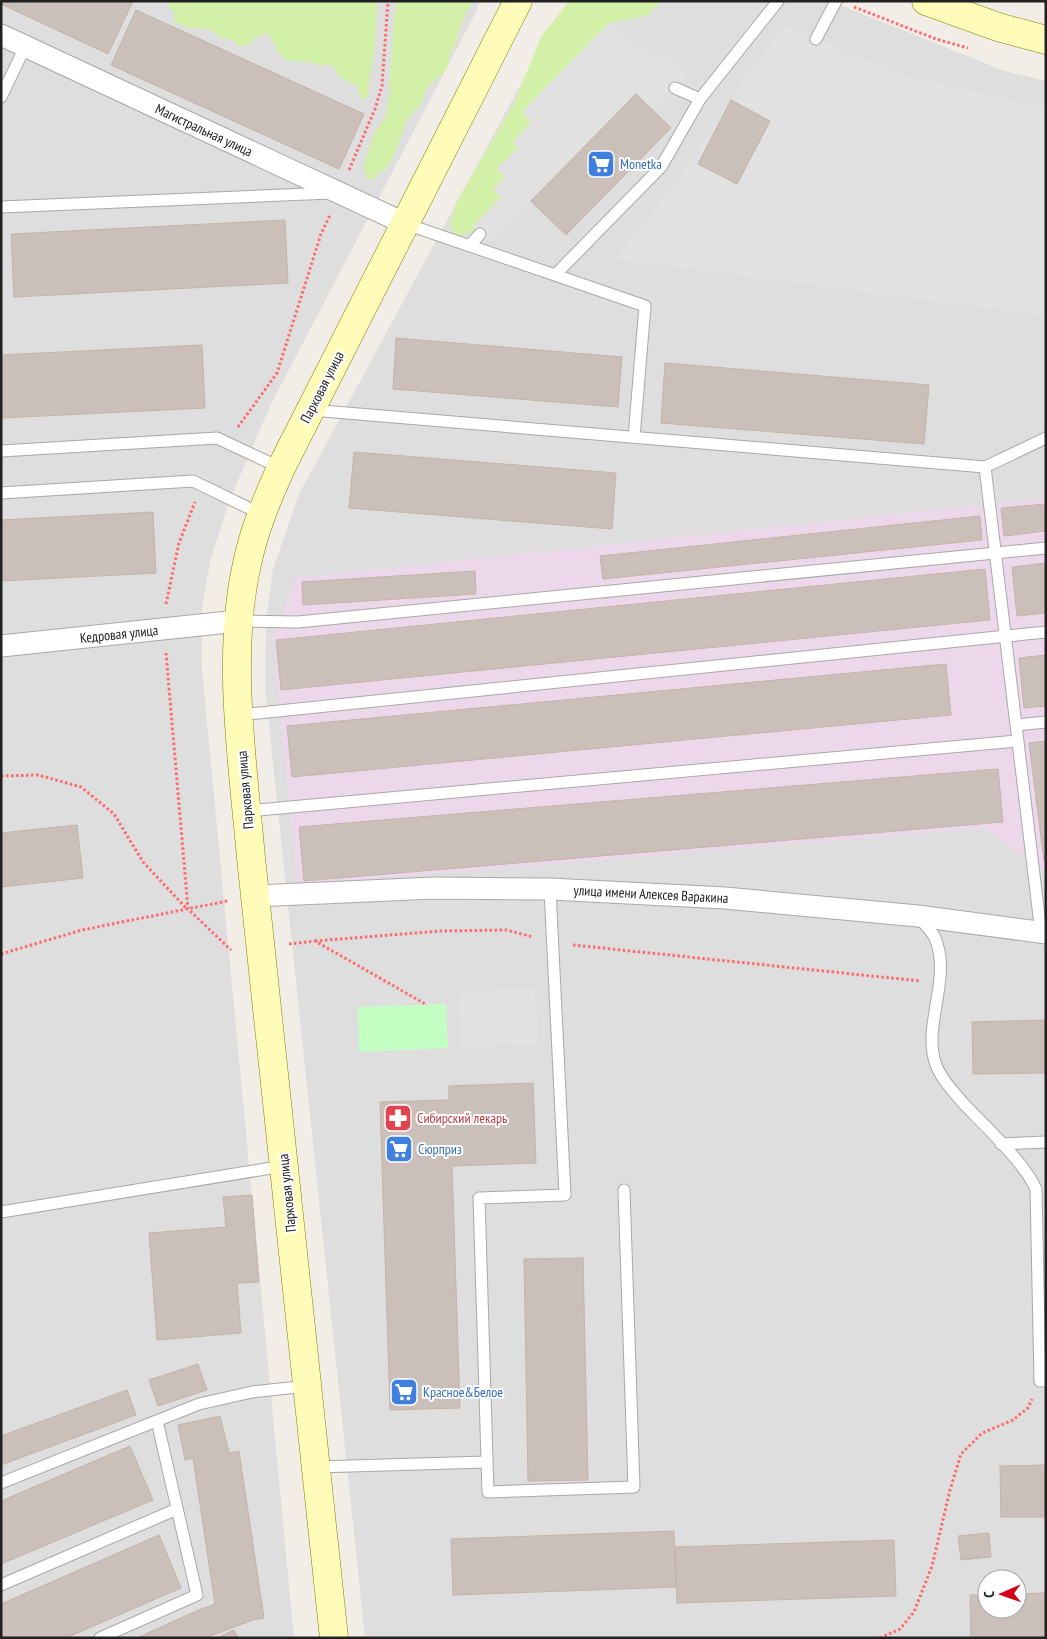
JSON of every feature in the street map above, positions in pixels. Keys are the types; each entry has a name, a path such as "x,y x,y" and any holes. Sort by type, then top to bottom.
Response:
{"street":[{"name":"Парковая улица","path":"334,1638 255,896 239,715 237,679 238,621 246,565 261,514 281,468 518,1"},
{"path":"926,1 998,27 1046,40"},
{"name":"Магистральная улица","path":"1,35 406,224"},
{"name":"Кедровая улица","path":"1,646 238,621"},
{"name":"улица имени Алексея Варакина","path":"255,896 434,888 550,889 725,898 918,916 1043,933"}],"lane":[{"path":"555,275 661,167 700,100 778,1"},
{"path":"816,39 836,1"},
{"path":"1,97 25,46"},
{"path":"675,88 700,100"},
{"path":"1,207 340,193"},
{"path":"406,224 645,306 634,437"},
{"path":"469,246 480,234"},
{"path":"310,410 985,468 1046,438"},
{"path":"1,451 217,438 281,468"},
{"path":"985,468 1043,933"},
{"path":"1,493 193,481 261,514"},
{"path":"238,621 298,622 1046,548"},
{"path":"239,715 1046,632"},
{"path":"1016,725 1046,722"},
{"path":"247,811 1018,741"},
{"path":"550,889 565,1195 479,1198 488,1492 634,1487 624,1190"},
{"path":"918,916 935,938 940,961 932,1048 936,1064 949,1088 1022,1167 1036,1189 1042,1287 1043,1381"},
{"path":"1001,1144 1046,1142"},
{"path":"1,1212 284,1166"},
{"path":"1,1483 199,1404 252,1392 307,1386"},
{"path":"100,1638 197,1595 157,1421"},
{"path":"316,1467 487,1462"},
{"path":"1,1585 177,1509"}],"path":[{"path":"1,776 38,776 82,787 114,814 144,862 188,909"},
{"path":"1,954 82,930 255,896"},
{"path":"289,944 442,931 506,930 552,943 939,983"},
{"path":"315,941 427,1004"},
{"path":"880,1638 900,1629 914,1612 932,1566 950,1490 961,1454 982,1433 1013,1420 1028,1408 1043,1381"}],"shaded area":[{"path":"1,1 480,1 475,14 271,404 230,499 211,558 202,608 202,669 294,1638 1,1638"},
{"path":"576,1 830,1 1005,71 1046,81 1046,1638 365,1638 265,687 266,622 273,569 299,494 542,45"},
{"path":"609,23 635,47 639,43 656,60 663,53 687,77 654,110 636,93 489,243 473,227 501,198 493,189 505,177 497,169 519,147 513,142 532,122 522,112"},
{"path":"786,26 906,76 1046,108 1046,316 615,259 678,181 749,71"},
{"path":"1046,498 1046,868 1041,869 985,828 297,885 273,637 296,578"},
{"path":"535,988 538,1044 461,1047 459,991"}],"green space":[{"path":"166,1 377,1 375,44 367,98 361,99 358,87 337,75 336,69 328,64 319,66 315,63 285,59 279,53 268,34 240,47 234,41 220,37 211,30 185,27 174,21 174,13"},
{"path":"397,1 473,1 462,22 455,47 450,52 447,69 427,88 421,104 406,121 396,151 387,168 376,174 375,179 367,179 364,164 375,132 385,118 389,96 391,96 389,89"},
{"path":"569,1 662,1 647,16 609,23 523,112 532,124 513,141 519,147 497,169 505,177 501,197 473,226 477,230 456,237 450,224 457,201 514,103 541,37"},
{"path":"446,1004 448,1048 359,1052 358,1007"}],"building":[{"path":"1,1 133,1 108,54 1,4"},
{"path":"136,10 364,114 339,169 111,65"},
{"path":"636,94 671,128 566,235 531,201"},
{"path":"731,100 770,121 737,184 698,164"},
{"path":"285,220 288,283 14,297 11,234"},
{"path":"396,338 622,357 618,407 393,389"},
{"path":"202,345 205,408 1,418 1,355"},
{"path":"665,363 929,385 924,444 661,423"},
{"path":"354,452 616,473 612,529 349,508"},
{"path":"1046,504 1046,531 1004,536 1001,508"},
{"path":"153,512 156,573 1,581 1,520"},
{"path":"980,516 982,540 603,579 600,556"},
{"path":"1046,563 1046,613 1017,616 1012,567"},
{"path":"985,569 990,620 281,690 276,640"},
{"path":"475,571 476,594 303,605 302,582"},
{"path":"1046,655 1046,706 1024,708 1019,658"},
{"path":"946,664 951,715 292,777 287,726"},
{"path":"1046,741 1046,861 1044,861 1029,743"},
{"path":"998,769 1003,822 304,881 299,827"},
{"path":"77,825 83,878 1,887 1,833"},
{"path":"1046,1020 1046,1073 973,1074 972,1022"},
{"path":"533,1083 536,1163 452,1166 460,1408 390,1410 380,1102 449,1100 449,1086"},
{"path":"252,1195 259,1282 237,1283 241,1333 157,1340 149,1233 226,1227 223,1197"},
{"path":"583,1258 588,1480 528,1481 524,1259"},
{"path":"198,1364 207,1390 158,1406 149,1380"},
{"path":"127,1390 136,1415 1,1465 1,1436"},
{"path":"220,1416 229,1453 239,1451 264,1618 253,1620 205,1638 137,1638 215,1604 193,1458 185,1460 178,1425"},
{"path":"130,1446 153,1500 1,1564 1,1501"},
{"path":"1046,1465 1046,1517 1001,1517 1000,1466"},
{"path":"674,1531 676,1587 453,1595 451,1539"},
{"path":"989,1533 991,1557 961,1560 958,1536"},
{"path":"159,1535 181,1588 66,1638 1,1638 1,1604"},
{"path":"894,1540 896,1596 677,1603 675,1547"},
{"path":"1046,1593 1046,1638 971,1638 970,1595 977,1595 977,1619 1027,1619 1027,1594"},
{"path":"234,1630 238,1638 217,1638"}],"place":[{"name":"Monetka","path":"601,164"},
{"name":"Сибирский лекарь","path":"398,1118"},
{"name":"Сюрприз","path":"399,1149"},
{"name":"Красное&Белое","path":"404,1392"}]}
